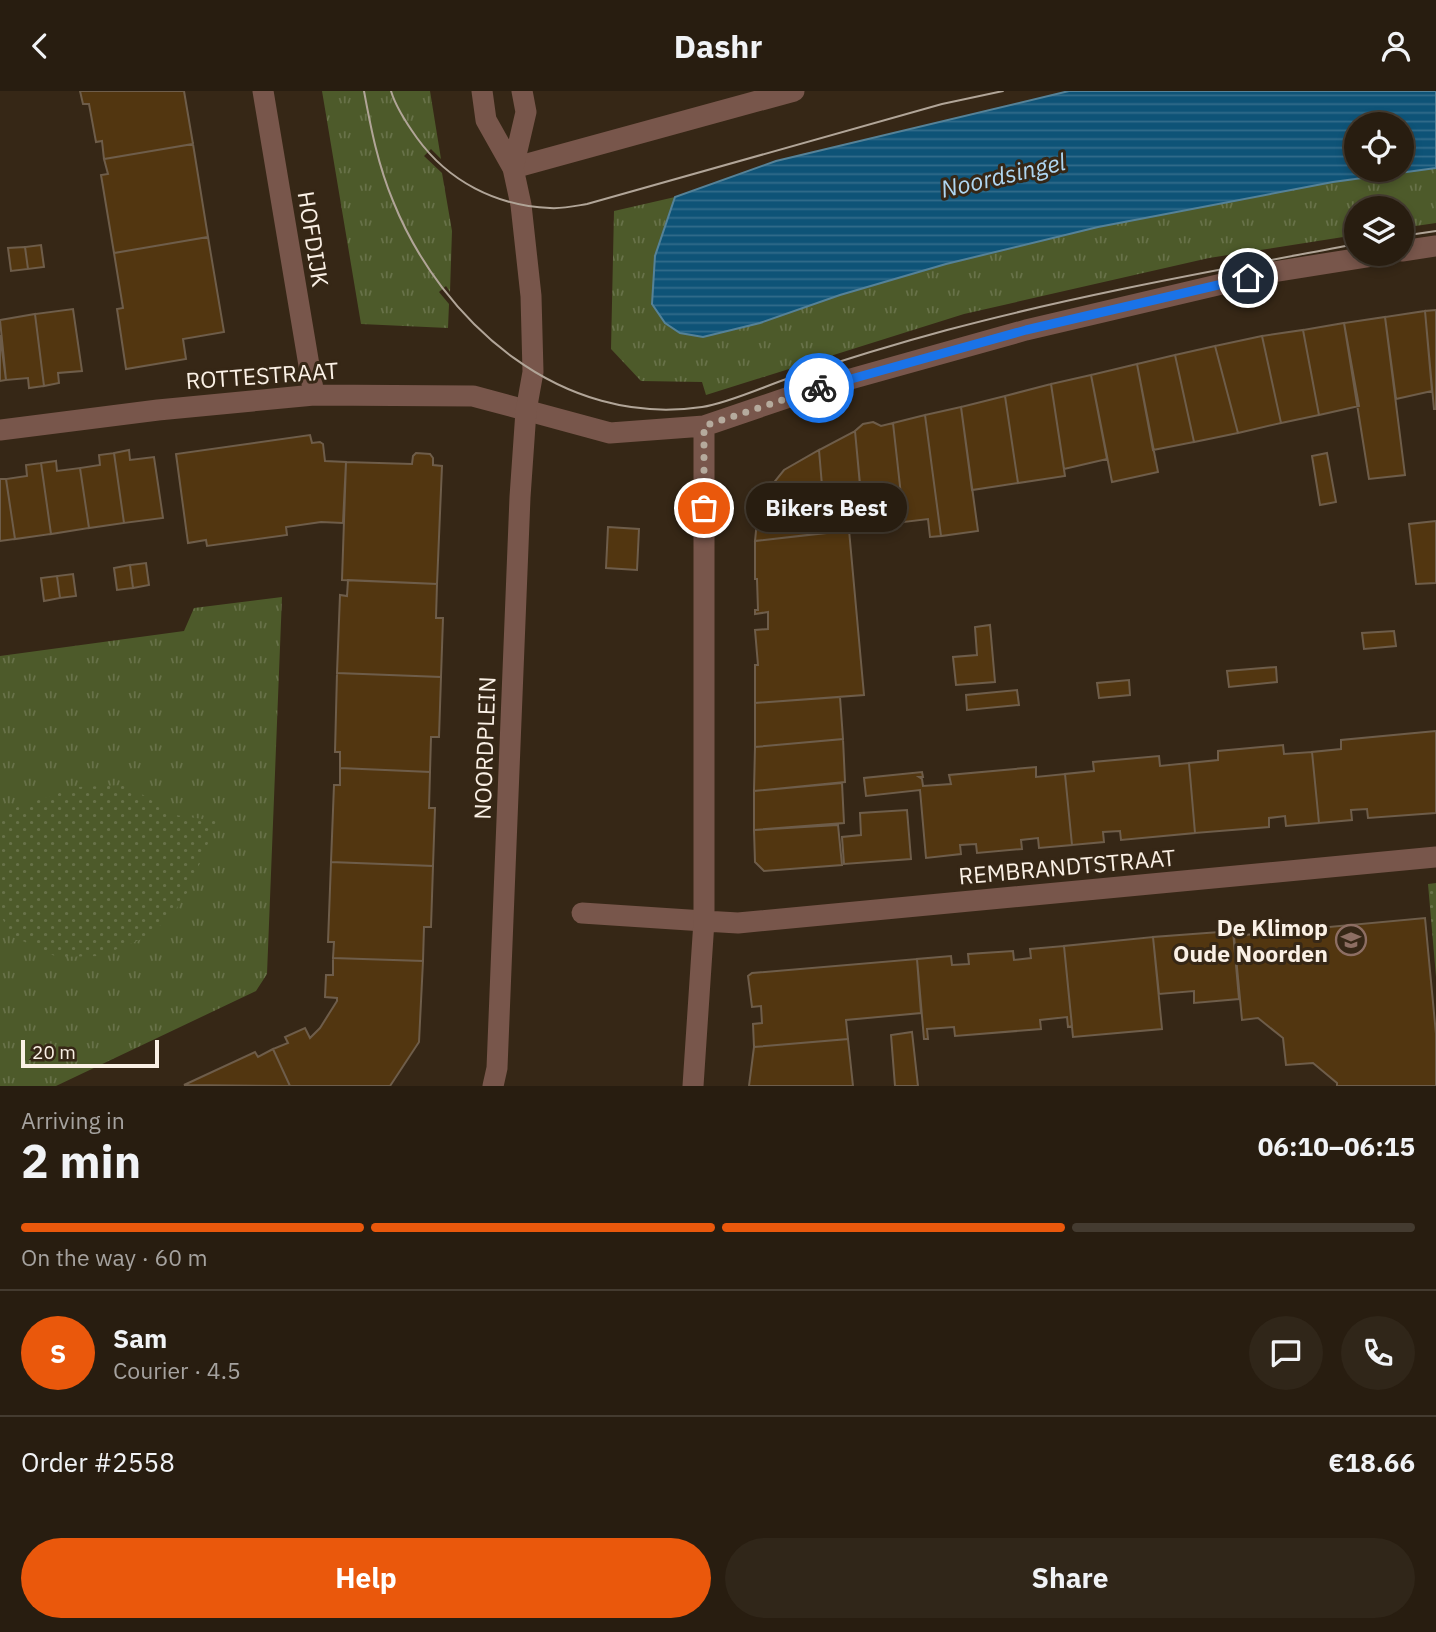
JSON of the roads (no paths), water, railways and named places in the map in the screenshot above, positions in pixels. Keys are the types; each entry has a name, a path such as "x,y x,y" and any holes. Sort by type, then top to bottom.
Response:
{"street":[{"name":"HOFDIJK","path":"263,91 314,395"},
{"path":"482,91 486,120 513,168"},
{"path":"513,168 526,112 522,91"},
{"path":"513,168 794,91"},
{"name":"NOORDPLEIN","path":"493,1086 497,1068 520,498 526,411 533,372 533,322 521,205 513,168"},
{"path":"1414,249 1436,246"},
{"path":"526,411 610,433 704,426 804,393 1026,330 1273,272 1344,261"},
{"name":"ROTTESTRAAT","path":"0,431 158,410 314,395 473,395 526,411"},
{"path":"693,1086 704,921 704,426"},
{"name":"REMBRANDTSTRAAT","path":"582,913 738,923 1436,857"}],"water":[{"name":"Noordsingel","path":"1069,91 1436,91 1436,168 1414,171 1414,112 1344,112 1344,181 1098,227 946,264 840,295 760,323 703,337 680,333 665,323 652,304 655,256 675,197 776,161"}],"tram line":[{"path":"364,91 379,160 393,201 415,246 442,288 475,325 513,358 556,383 602,401 651,409 713,405 792,377 947,330 1151,283 1344,246"},
{"path":"391,91 399,110 417,138 429,153 458,179 511,202 555,208 587,204 942,104 1003,91"},
{"path":"1414,234 1436,231"}],"place":[{"name":"Bikers Best","path":"704,508"},
{"name":"De Klimop Oude Noorden","path":"1351,940"}]}
